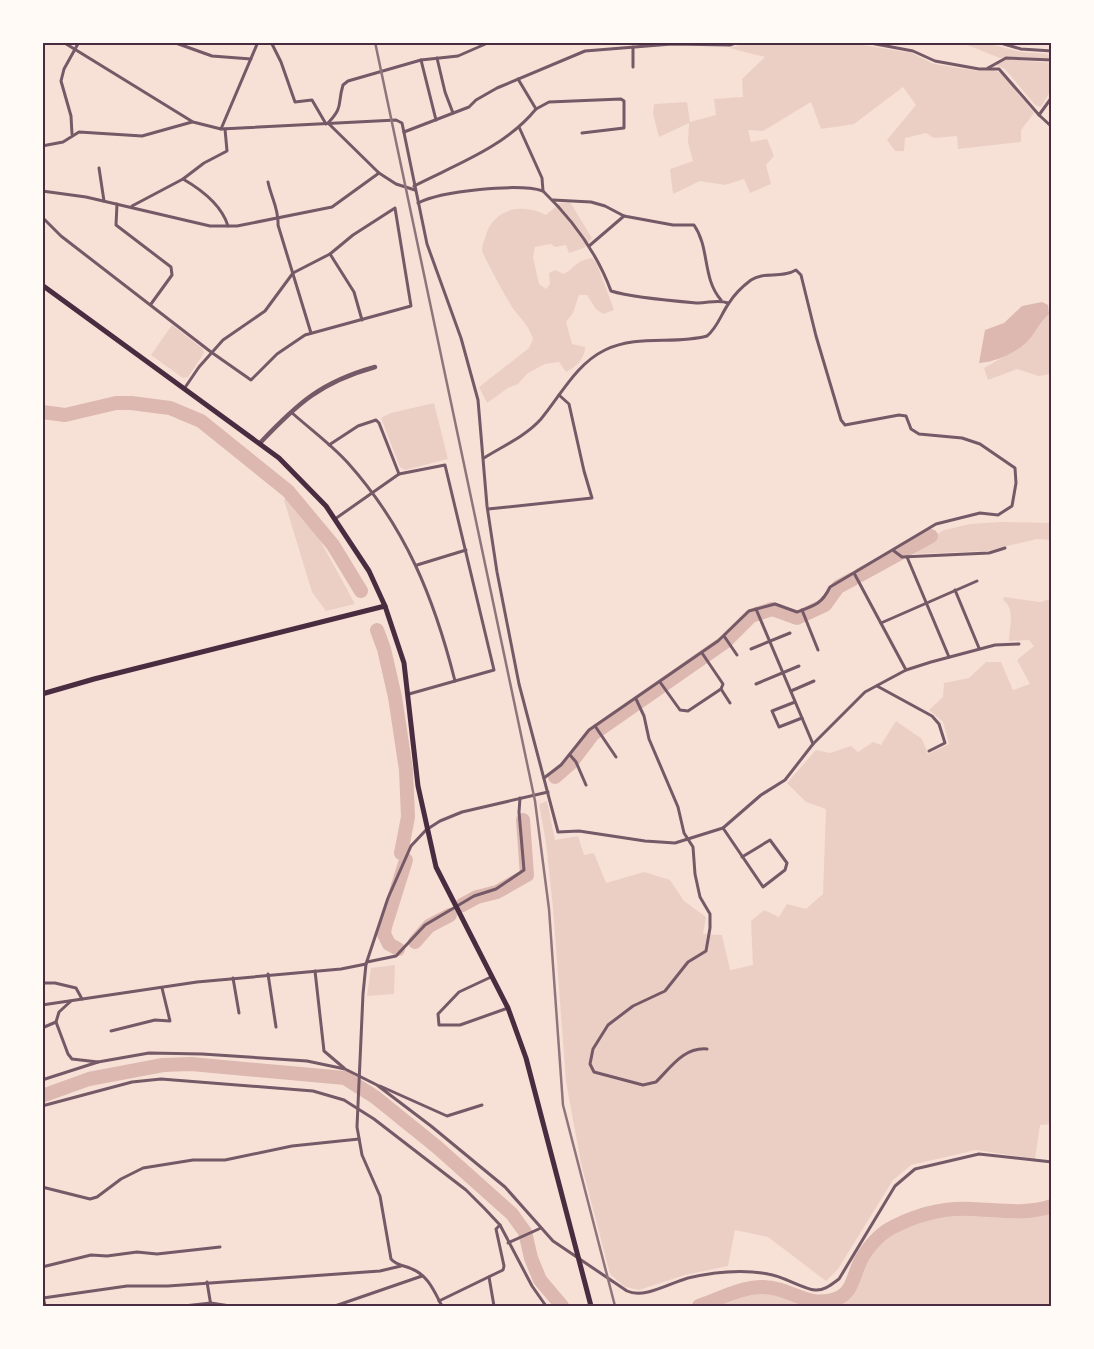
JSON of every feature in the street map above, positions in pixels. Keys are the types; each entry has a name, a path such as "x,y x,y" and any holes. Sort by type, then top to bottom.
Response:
{"main road":[{"path":"42,285 260,443 306,485 335,519 369,571 385,606 404,663 418,786 426,830 436,867 508,1008 526,1058 591,1306"},
{"path":"42,694 385,606"}],"street":[{"path":"63,42 193,122 223,129 396,120 402,123 427,244 461,338 478,400 496,572 519,684 558,832 579,831 675,843 688,840 698,834 722,828 761,795 785,780 813,744 865,692 906,670 979,648 1020,644"},
{"path":"72,134 71,116 61,81 64,68 79,42"},
{"path":"173,42 212,56 251,59"},
{"path":"131,207 183,179 204,163 227,151 223,129 258,42"},
{"path":"271,42 281,62 295,102 312,100 327,124 379,174 396,184 415,190"},
{"path":"327,124 337,116 343,85 348,81 421,60 458,56 490,42"},
{"path":"618,48 619,42"},
{"path":"404,132 469,107 476,100 497,88 585,51 672,44 730,45 738,42"},
{"path":"865,42 913,51 935,61 988,69 994,68 1003,72 1039,115 1052,127"},
{"path":"997,42 1021,49 1052,51"},
{"path":"633,47 633,68"},
{"path":"437,58 445,92 453,114"},
{"path":"988,69 1006,58 1052,60"},
{"path":"421,60 436,120"},
{"path":"518,79 536,108"},
{"path":"1039,115 1052,97"},
{"path":"414,186 479,155 518,127 536,108 549,102 621,99 624,101 624,128 582,133"},
{"path":"42,146 63,142 72,134 79,132 142,136 193,122"},
{"path":"518,127 542,178 543,191"},
{"path":"99,168 104,201"},
{"path":"42,191 104,201 210,226 228,226 332,207 379,174"},
{"path":"183,179 201,191 224,212 228,226"},
{"path":"268,182 278,218 278,225 311,333"},
{"path":"418,203 435,196 487,190 543,191 553,200 589,246 601,264 611,292 695,302 711,303 721,300"},
{"path":"553,200 591,202 605,206 624,216 672,225 694,225 703,248 712,290 721,300 728,303"},
{"path":"117,204 116,225 171,267 172,275 150,304"},
{"path":"42,217 62,236 211,352 251,380 277,354 311,333 411,306 394,208 353,235 330,254 293,273 265,311 223,340 211,352 184,389"},
{"path":"589,246 624,216"},
{"path":"330,254 354,292 362,320"},
{"path":"484,458 530,430 581,367 606,349 641,341 692,339 708,336 715,329 728,303 754,279 766,275 781,276 796,270 801,275 816,336 841,420 845,425 900,415 906,416 912,429 919,434 962,438 980,444 1015,468 1016,483 1012,506 1006,511 998,515 980,513 936,524 897,553 854,573 830,587 824,600 803,613 775,604 740,618 726,638 704,655 637,702 582,736 573,758 544,778"},
{"path":"260,443 290,411 332,382 375,367"},
{"path":"488,509 592,498 569,404 559,395"},
{"path":"290,411 347,462 389,516 417,564 437,615 455,681"},
{"path":"329,445 358,426 376,420 379,423 399,474"},
{"path":"335,519 399,474 445,465 494,670 409,694"},
{"path":"897,553 907,557 989,553 1005,548"},
{"path":"417,564 466,550"},
{"path":"907,557 949,657"},
{"path":"854,573 906,670"},
{"path":"881,623 977,581"},
{"path":"956,590 979,648"},
{"path":"757,611 813,744"},
{"path":"803,613 818,650"},
{"path":"751,649 790,633"},
{"path":"726,638 736,655"},
{"path":"662,684 680,710 688,711 721,688 723,684 704,655"},
{"path":"756,684 799,666"},
{"path":"791,691 814,681"},
{"path":"876,686 932,716 939,724 944,743 929,751"},
{"path":"721,688 730,703"},
{"path":"637,702 644,716 649,739 671,788 688,840 693,847 695,874 700,897 710,914 710,928 706,951 688,962 666,991 634,1006 608,1024 593,1049 590,1064 594,1072 643,1085 656,1082 687,1052 694,1049 707,1049"},
{"path":"795,702 772,711 779,728 802,718"},
{"path":"596,729 616,757"},
{"path":"573,758 586,785"},
{"path":"442,1306 422,1275 412,1268 393,1262 389,1256 380,1196 362,1155 359,1139 359,1074 367,963 397,874 411,846 426,830 462,812 548,792"},
{"path":"42,1005 234,978 315,971 367,963 396,956 425,925 474,896 496,890 524,870 519,812 520,798"},
{"path":"722,828 742,857 763,887 785,870 787,863 770,840 742,857"},
{"path":"315,971 324,1051 345,1068"},
{"path":"268,974 276,1027"},
{"path":"491,977 459,992 438,1014 439,1025 460,1025 508,1008"},
{"path":"234,978 239,1014"},
{"path":"42,983 54,983 76,988 82,999"},
{"path":"111,1031 155,1020 170,1020 162,988"},
{"path":"72,1001 59,1012 56,1022 72,1059 98,1062"},
{"path":"42,1028 56,1022"},
{"path":"42,1080 98,1062 139,1053 202,1054 307,1061 345,1068 359,1074 377,1086 499,1182 553,1241 626,1290 636,1294 644,1293 672,1282 708,1274 742,1272 768,1274 816,1290 829,1287 839,1279 895,1186 916,1169 979,1154 1052,1162"},
{"path":"42,1106 132,1082 161,1078 313,1091 359,1105 466,1190 500,1225 532,1286 546,1306"},
{"path":"377,1086 447,1116 482,1104"},
{"path":"42,1187 55,1189 73,1197 90,1199 98,1197 121,1179 144,1168 193,1160 225,1160 292,1146 359,1139"},
{"path":"439,1301 503,1270 504,1266 496,1229 500,1225"},
{"path":"508,1243 541,1228"},
{"path":"42,1267 91,1255 106,1256 137,1252 157,1254 220,1247"},
{"path":"44,1298 104,1288 168,1286 380,1271 401,1266"},
{"path":"335,1306 422,1275"},
{"path":"490,1277 494,1306"},
{"path":"207,1282 211,1305"},
{"path":"42,1292 45,1306"},
{"path":"184,1306 230,1306"}],"shaded area":[{"path":"746,43 851,43 912,53 934,64 978,71 994,70 1002,74 1034,113 1021,130 1021,142 958,149 957,136 934,138 926,133 905,138 904,151 895,151 887,140 916,105 903,87 854,124 821,129 811,102 763,131 748,130 751,142 767,139 774,156 766,165 771,184 750,193 744,179 725,185 700,181 673,194 670,169 693,161 688,142 689,123 659,137 653,114 654,104 687,102 690,122 716,115 714,99 743,97 742,79 765,57 729,48"},
{"path":"962,43 986,43 1021,52 1051,54 1051,59 1000,58"},
{"path":"1005,59 1051,63 1051,90 1041,107 1035,105 1005,69 996,65"},
{"path":"570,202 592,238 584,248 569,253 566,245 555,247 551,244 535,247 533,257 539,284 546,289 550,284 549,273 556,270 563,274 581,261 592,258 597,264 614,310 603,314 596,309 587,295 579,295 573,313 566,322 572,344 585,347 579,362 566,372 559,362 545,364 528,373 518,384 508,388 487,403 479,387 529,348 533,339 527,327 507,299 483,254 482,248 486,235 495,219 510,210 528,209 546,215 560,203"},
{"path":"1042,302 1048,305 1049,314 1022,346 1008,355 979,363 985,330 1004,323 1022,306"},
{"path":"1051,311 1051,374 1039,376 1017,369 988,380 984,368 1024,345 1040,322"},
{"path":"172,325 203,349 204,353 188,377 183,378 151,355"},
{"path":"434,403 448,459 405,470 400,467 381,418 391,413"},
{"path":"288,496 316,533 355,604 326,611 312,592 284,500"},
{"path":"1000,522 1051,523 1051,540 1037,539 987,551 913,554 911,550 944,530 970,524"},
{"path":"1004,597 1040,602 1051,599 1052,1124 1040,1125 1035,1159 976,1150 911,1165 893,1180 838,1269 826,1281 768,1237 735,1230 728,1266 685,1275 639,1290 625,1287 610,1274 581,1163 566,1082 553,908 546,843 539,804 547,801 555,840 578,836 584,855 594,853 606,883 644,872 670,880 684,901 706,917 703,934 722,935 730,970 753,965 751,921 764,910 779,917 787,904 806,909 823,894 826,809 806,802 787,783 816,750 830,753 851,746 858,752 873,742 881,745 896,721 922,739 928,754 949,744 943,722 929,710 943,697 944,683 969,678 986,662 1001,662 1013,690 1030,684 1017,660 1034,646 1029,640 1009,641 1011,614 1003,600"},
{"path":"395,965 394,994 367,996 371,968"},
{"path":"1051,1211 1051,1306 821,1306 837,1304 849,1297 855,1288 866,1261 876,1247 889,1235 912,1223 952,1214 972,1213 1021,1216"},
{"path":"764,1292 801,1304 814,1306 712,1306 747,1294"}],"waterway":[{"path":"42,412 65,415 116,403 131,403 170,408 201,421 288,491 333,545 361,591"},
{"path":"860,575 931,536"},
{"path":"555,777 571,763 593,734 725,642 751,616 772,609 797,618 825,605 838,587 853,579"},
{"path":"377,630 384,649 395,697 406,770 408,817 401,853"},
{"path":"462,905 477,897 497,892 527,875 523,820"},
{"path":"398,949 389,944 384,934 406,860"},
{"path":"415,942 429,926 450,915"},
{"path":"42,1096 89,1079 163,1065 191,1064 345,1078 375,1097 437,1147 512,1214 525,1232 531,1258 540,1280 562,1306"},
{"path":"699,1306 738,1291 763,1287 782,1290 807,1300 825,1301 836,1299 846,1293 852,1284 863,1257 874,1242 883,1233 902,1222 932,1212 952,1209 1022,1211 1052,1206"}],"railway":[{"path":"375,42 535,801 549,909 563,1105 615,1306"}]}
